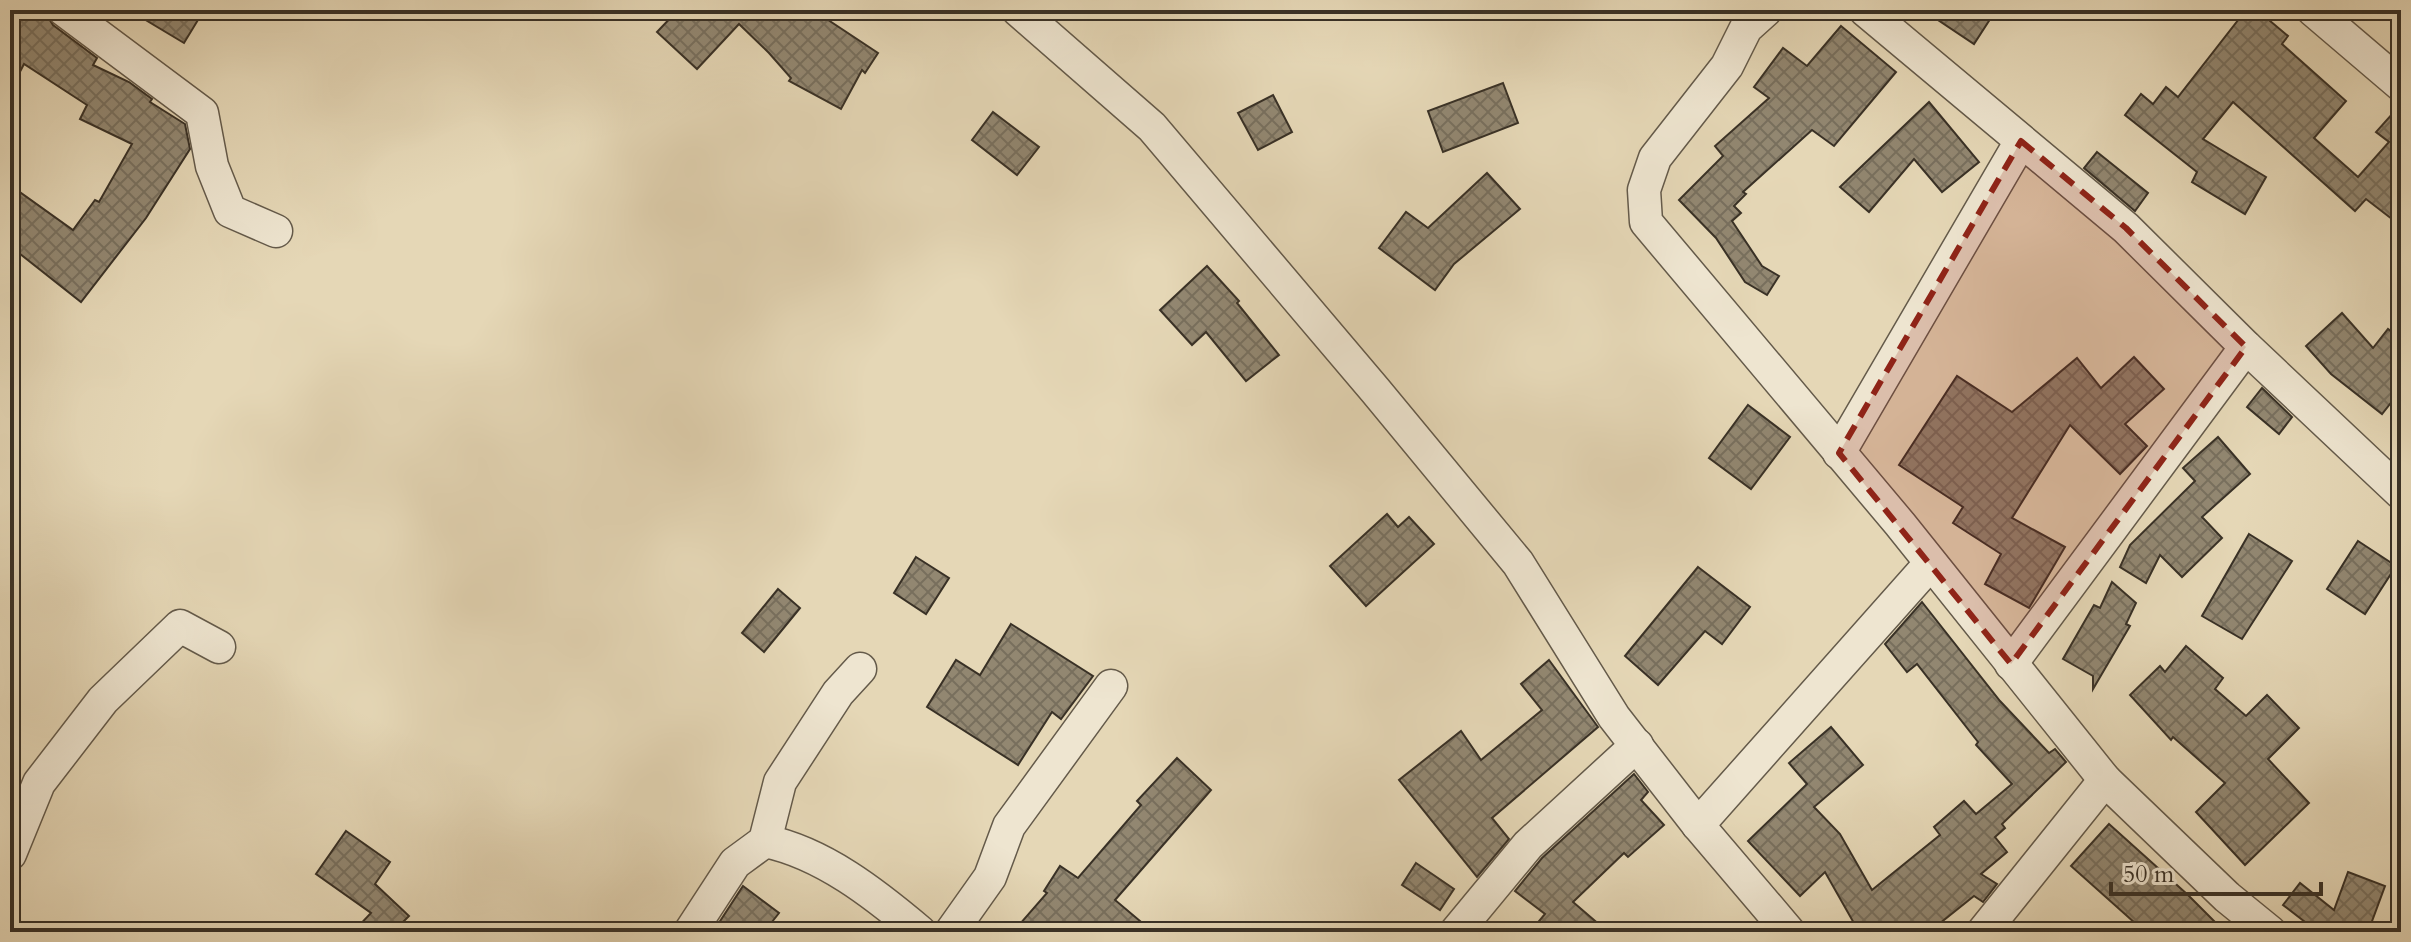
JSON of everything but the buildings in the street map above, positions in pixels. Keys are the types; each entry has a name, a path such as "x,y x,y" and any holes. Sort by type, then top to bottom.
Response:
{"street":[{"path":"64,10 202,113 212,166 230,211 276,231"},
{"path":"1018,10 1152,127 1375,390 1518,563 1614,717 1698,825 1789,932"},
{"path":"1766,10 1746,28 1727,66 1655,158 1644,190 1646,222 2105,780 2227,897 2270,932"},
{"path":"1865,10 2126,228 2246,347 2397,482"},
{"path":"2313,10 2401,85"},
{"path":"1839,453 2021,141"},
{"path":"2011,664 2246,347"},
{"path":"1698,825 1930,564"},
{"path":"10,854 39,783 103,700 180,626 219,647"},
{"path":"690,932 735,863 765,841 780,782 838,693 860,669"},
{"path":"951,932 990,877 1009,826 1111,686"},
{"path":"1456,932 1528,845 1637,745"},
{"path":"1983,932 2105,780"},
{"path":"765,841 797,847 897,912 920,932"}],"highlighted area":[{"path":"2021,141 2126,228 2246,347 2011,664 1839,453"}]}
